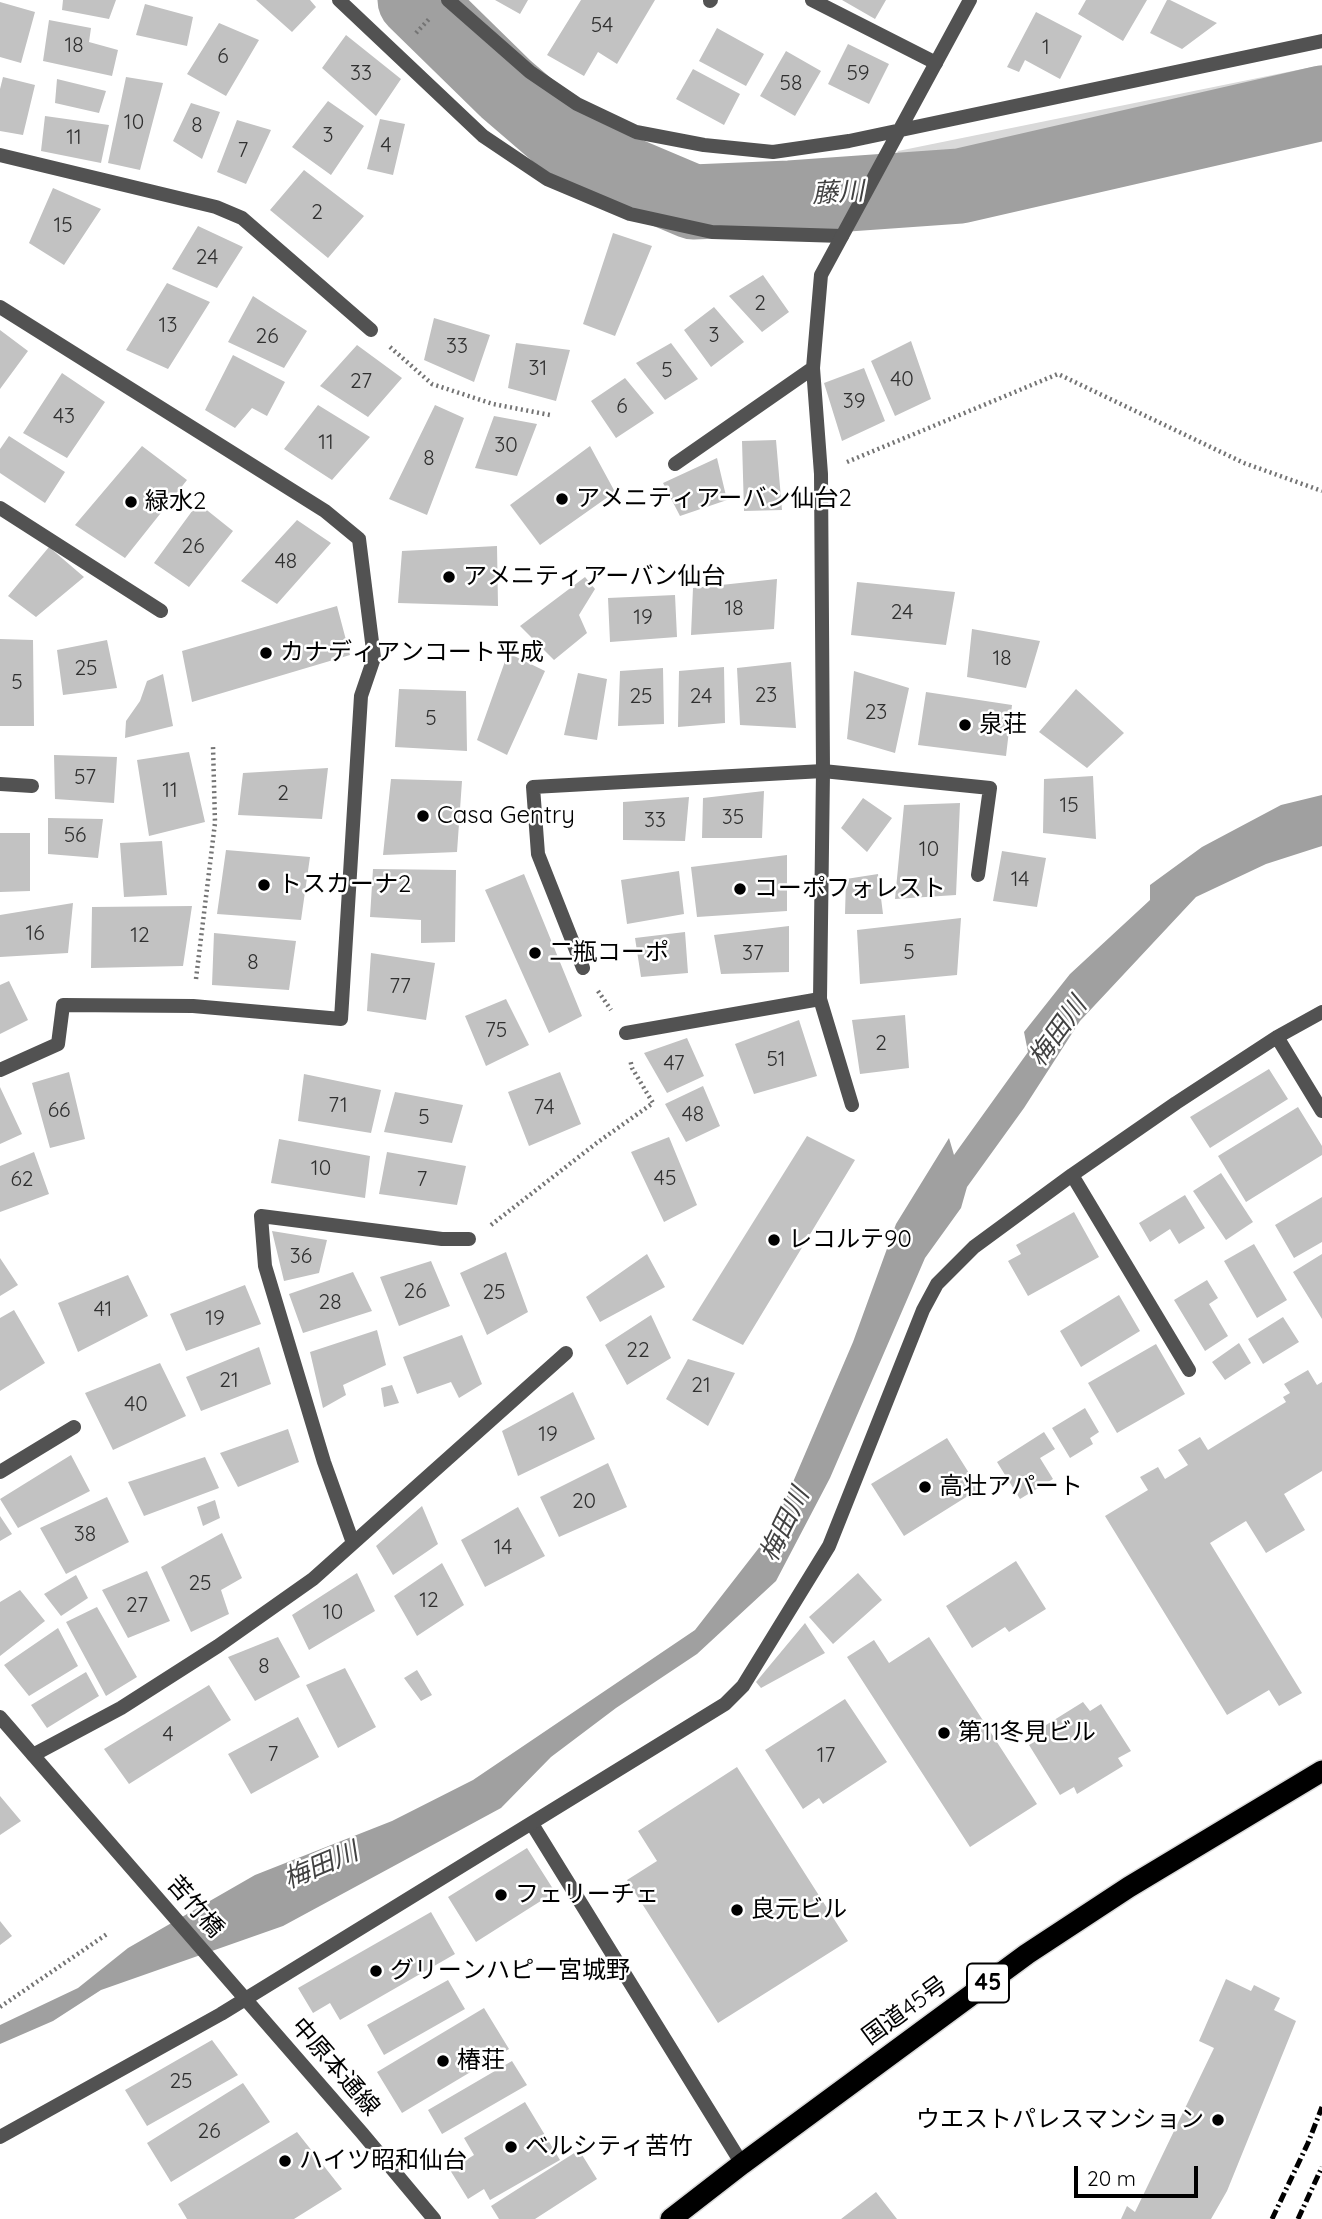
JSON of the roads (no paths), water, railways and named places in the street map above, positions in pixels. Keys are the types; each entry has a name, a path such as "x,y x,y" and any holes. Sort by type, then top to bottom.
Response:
{"highway":[{"name":"国道45号","path":"671,2219 1027,1954 1129,1887 1322,1771"}],"street":[{"path":"339,0 483,136 547,179 630,214 712,232 842,236"},
{"path":"448,0 530,72 577,104 636,132 704,145 774,152 849,141 1322,41"},
{"path":"812,0 936,63"},
{"path":"852,1105 820,999 823,771 821,474 813,368 821,275 970,0"},
{"path":"0,156 216,207 242,218 371,330"},
{"path":"0,307 325,511 359,540 374,658 361,696 341,1019 193,1006 63,1005 58,1044 0,1070"},
{"path":"675,464 813,368"},
{"path":"0,508 161,611"},
{"path":"583,968 538,854 533,787 823,771 990,788 978,876"},
{"path":"0,784 32,786"},
{"path":"626,1033 820,999"},
{"path":"0,2137 245,1999 724,1704 743,1686 829,1546 923,1310 937,1284 974,1247 1072,1175 1277,1037 1322,1012"},
{"path":"1277,1037 1322,1111"},
{"path":"1072,1175 1189,1370"},
{"path":"353,1543 324,1462 265,1266 261,1216 442,1239 470,1239"},
{"path":"0,1717 33,1755 121,1708 218,1646 313,1579 566,1353"},
{"path":"0,1472 74,1427"},
{"name":"苦竹橋","path":"33,1755 227,1977"},
{"path":"533,1824 742,2164"},
{"name":"中原本通線","path":"227,1977 434,2219"}],"water":[{"name":"梅田川","path":"1322,795 1322,846 1266,864 1196,897 1080,1021 1024,1108 967,1187 961,1208 925,1258 830,1478 776,1581 697,1654 616,1708 551,1757 501,1808 283,1926 101,1990 53,2021 0,2044 0,2025 78,1988 128,1948 255,1875 392,1821 473,1780 695,1630 772,1531 853,1342 896,1224 949,1138 954,1155 1028,1052 1024,1032 1070,974 1150,900 1150,885 1202,847 1281,805"}],"waterway":[{"name":"藤川","path":"415,0 506,89 584,156 693,202 960,186 1322,103"}],"railway":[{"path":"1272,2219 1322,2107"},
{"path":"1298,2219 1322,2167"}],"place":[{"name":"アメニティアーバン仙台2","path":"562,499"},
{"name":"緑水2","path":"131,502"},
{"name":"アメニティアーバン仙台","path":"449,577"},
{"name":"カナディアンコート平成","path":"266,653"},
{"name":"泉荘","path":"965,725"},
{"name":"Casa Gentry","path":"423,816"},
{"name":"トスカーナ2","path":"264,885"},
{"name":"コーポフォレスト","path":"740,889"},
{"name":"二瓶コーポ","path":"535,953"},
{"name":"レコルテ90","path":"774,1240"},
{"name":"高壮アパート","path":"925,1487"},
{"name":"第11冬見ビル","path":"944,1733"},
{"name":"フェリーチェ","path":"501,1895"},
{"name":"良元ビル","path":"737,1910"},
{"name":"グリーンハピー宮城野","path":"376,1971"},
{"name":"椿荘","path":"443,2061"},
{"name":"ウエストパレスマンション","path":"1218,2120"},
{"name":"ベルシティ苦竹","path":"511,2147"},
{"name":"ハイツ昭和仙台","path":"285,2161"}]}
